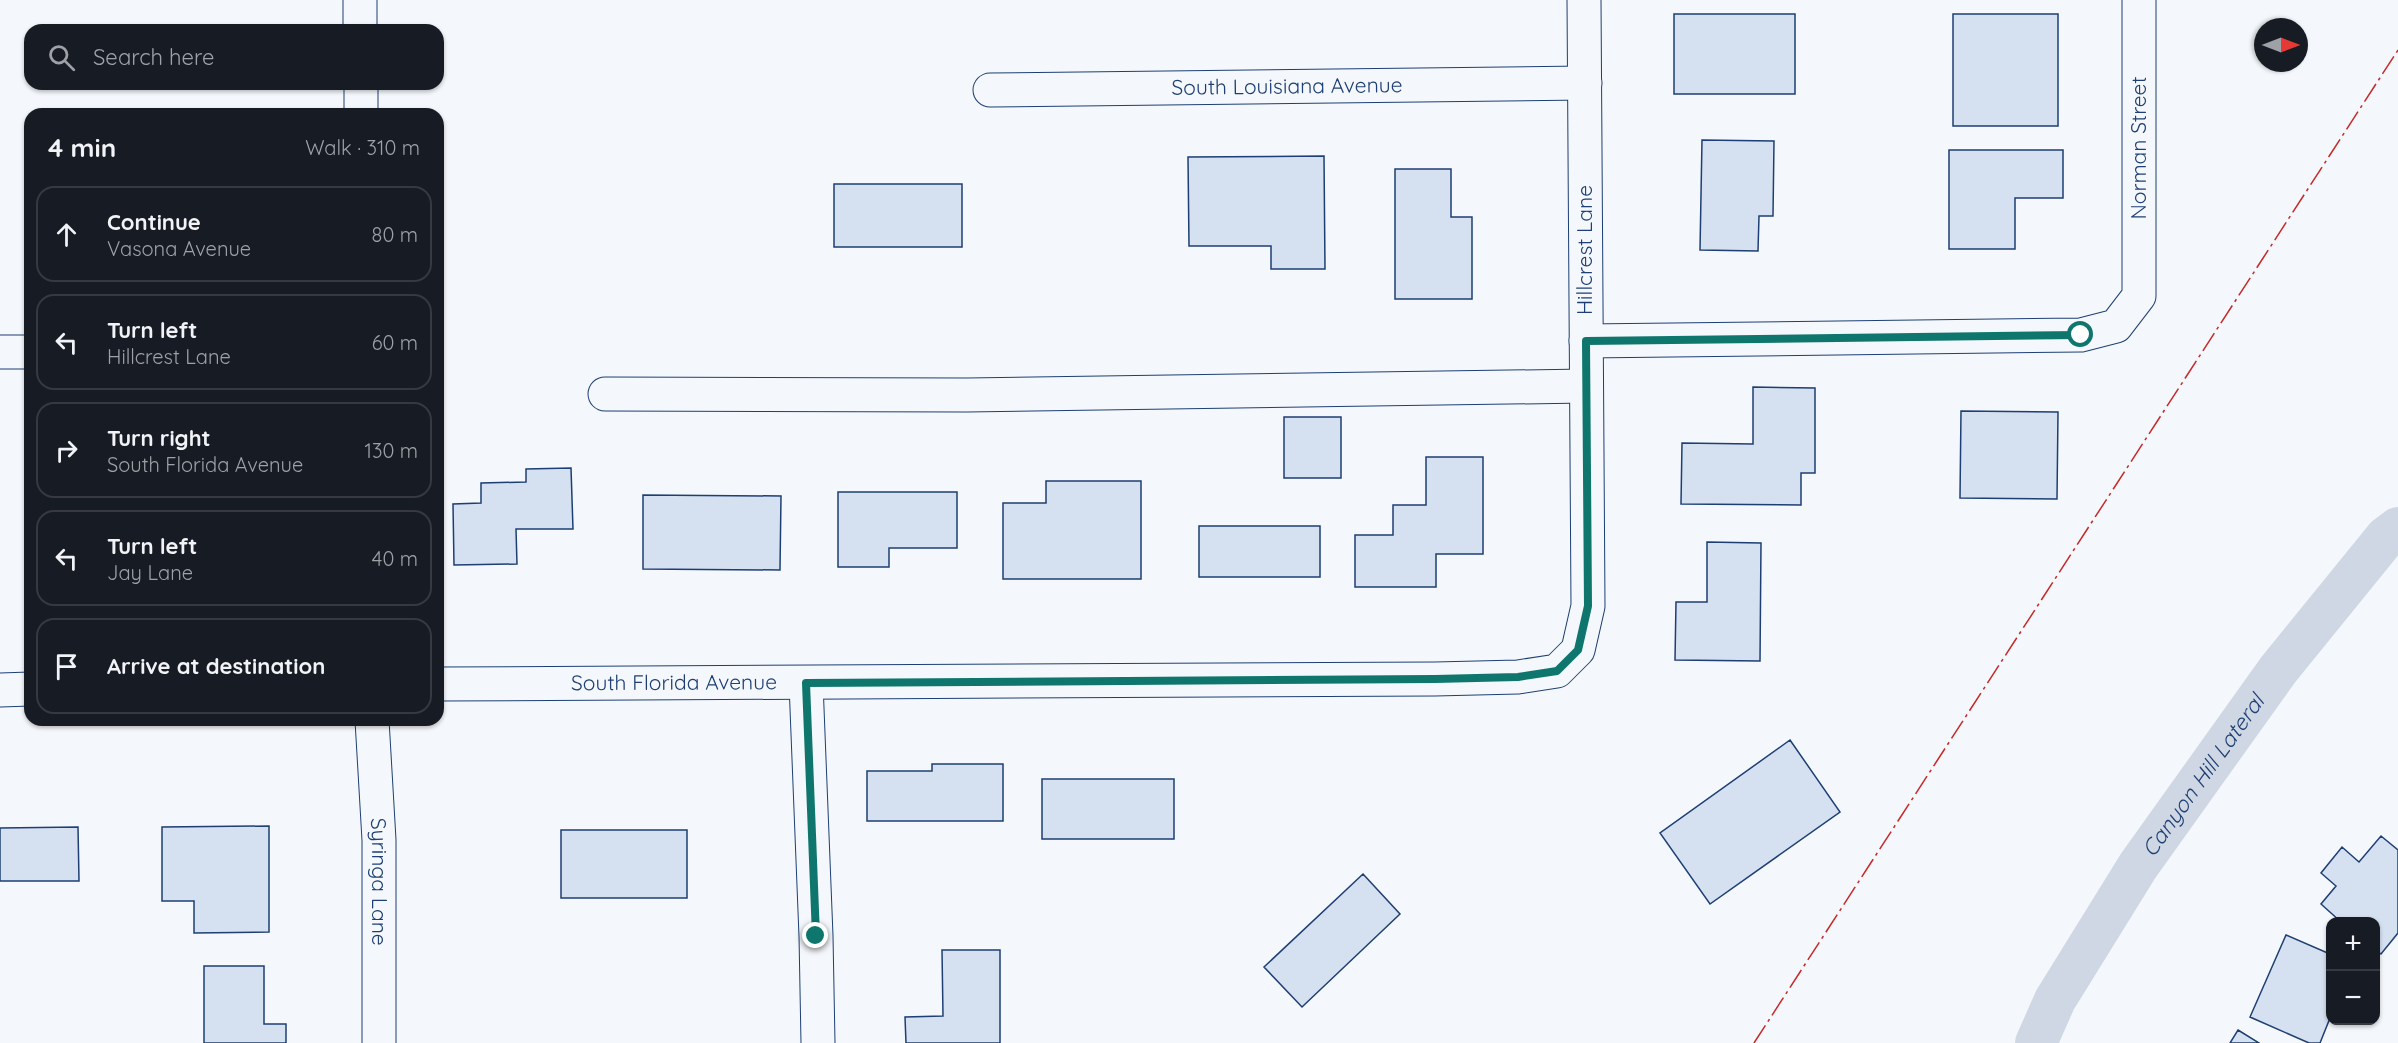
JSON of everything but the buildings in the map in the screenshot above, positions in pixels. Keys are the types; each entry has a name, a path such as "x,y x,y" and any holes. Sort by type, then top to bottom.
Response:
{"street":[{"path":"360,0 360,24"},
{"name":"Hillcrest Lane","path":"1557,671 1578,650 1588,606 1584,0"},
{"name":"Norman Street","path":"1586,341 2081,335 2116,326 2139,296 2139,0"},
{"name":"South Louisiana Avenue","path":"990,90 1585,83"},
{"path":"361,90 361,108"},
{"path":"0,352 24,352"},
{"path":"605,394 967,395 1586,386"},
{"name":"South Florida Avenue","path":"444,684 1435,679 1518,677 1557,671"},
{"path":"806,683 818,1043"},
{"path":"0,690 24,689"},
{"name":"Syringa Lane","path":"372,726 380,840 379,1043"}],"waterway":[{"name":"Canyon Hill Lateral","path":"2036,1043 2055,1000 2138,866 2278,670 2386,537 2398,528"}],"power":[{"path":"1754,1043 2398,50"}],"route":[{"path":"816,936 806,683 1435,679 1518,677 1557,671 1578,650 1588,606 1586,341 2081,335"}]}
